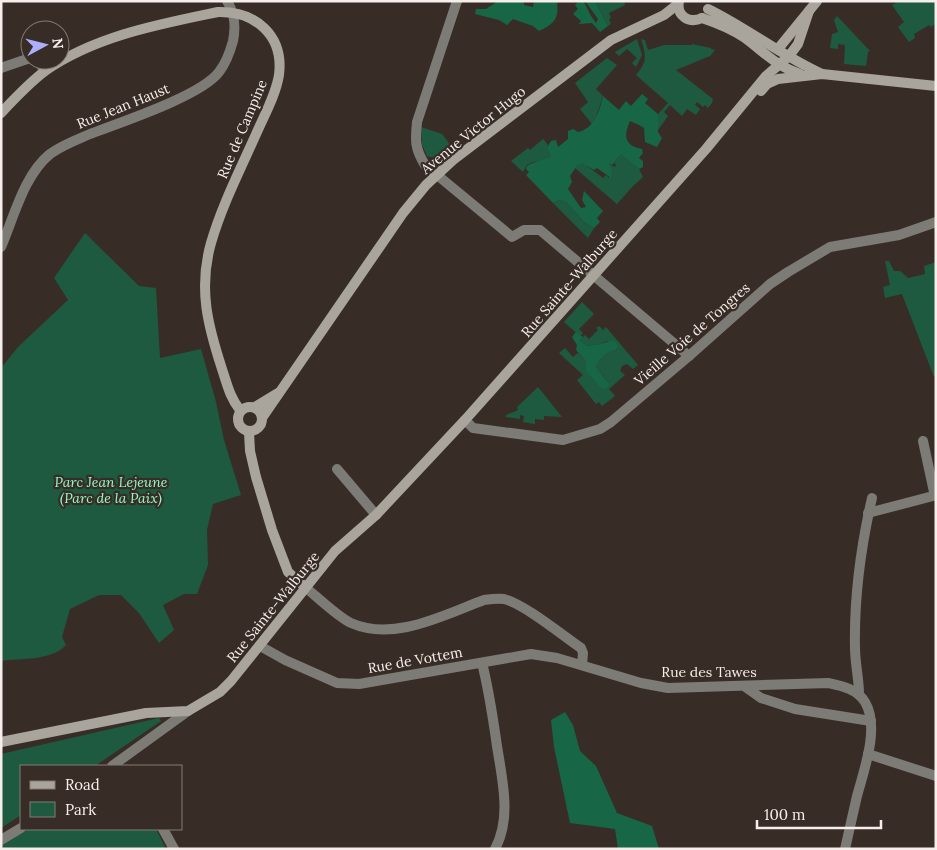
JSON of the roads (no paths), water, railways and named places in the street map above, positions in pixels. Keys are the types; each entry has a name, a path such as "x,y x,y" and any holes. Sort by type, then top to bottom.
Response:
{"street":[{"path":"227,1 233,12"},
{"path":"233,12 238,1"},
{"path":"457,1 417,122 415,141 418,155 425,165 512,237 524,230 540,230 689,356"},
{"path":"777,64 778,50 817,1"},
{"name":"Avenue Victor Hugo","path":"262,418 403,213 437,174 452,160 620,35 664,15 678,2 682,17"},
{"path":"706,10 822,74"},
{"path":"706,10 718,23 745,38 777,64 786,70 805,76"},
{"name":"Avenue Victor Hugo","path":"647,23 682,17 690,21 706,10"},
{"name":"Rue de Campine","path":"1,113 22,90 45,71 81,51 119,36 218,12 233,12 257,22 266,29 273,39 279,62 276,86 228,198 211,243 204,277 205,301 210,332 232,400 240,410 237,416 239,425 249,432 248,442 254,468 278,547 288,572 305,587"},
{"name":"Rue Jean Haust","path":"1,247 6,223 31,176 49,155 66,144 188,94 207,84 218,73 230,52 234,33 233,12"},
{"path":"788,56 798,44 809,12"},
{"name":"Rue Sainte-Walburge","path":"188,711 220,692 231,681 335,551 376,515 466,420 742,107 777,64 788,56"},
{"path":"1,68 20,61"},
{"path":"742,107 750,104 767,84 772,81 822,74 936,86"},
{"name":"Vieille Voie de Tongres","path":"466,420 473,428 562,440 589,433 611,422 770,284 830,247 900,235 936,222"},
{"name":"Avenue Victor Hugo","path":"255,407 281,391"},
{"path":"240,410 246,407 255,407 262,418 260,426 249,432"},
{"path":"868,513 933,496 934,492 923,441"},
{"path":"337,468 376,515"},
{"path":"844,849 868,754 871,721 865,702 859,694 855,649 856,607 868,513 872,498"},
{"path":"305,587 350,622 373,629 417,625 484,600 495,598 505,600 524,609 581,648 583,652 582,665"},
{"name":"Rue de Vottem","path":"260,646 285,660 340,684 359,684 531,654 557,658 582,665"},
{"path":"482,662 492,704 504,799 503,826 495,849"},
{"name":"Rue des Tawes","path":"582,665 641,684 668,688 828,683 844,687 859,694"},
{"path":"744,686 761,698 794,709 871,721"},
{"path":"1,742 146,713 188,711"},
{"path":"127,762 188,711"},
{"path":"868,754 936,776"},
{"path":"1,840 20,829"},
{"path":"164,830 174,849"}],"park label":[{"name":"Parc Jean Lejeune (Parc de la Paix)","path":"111,490"}]}
